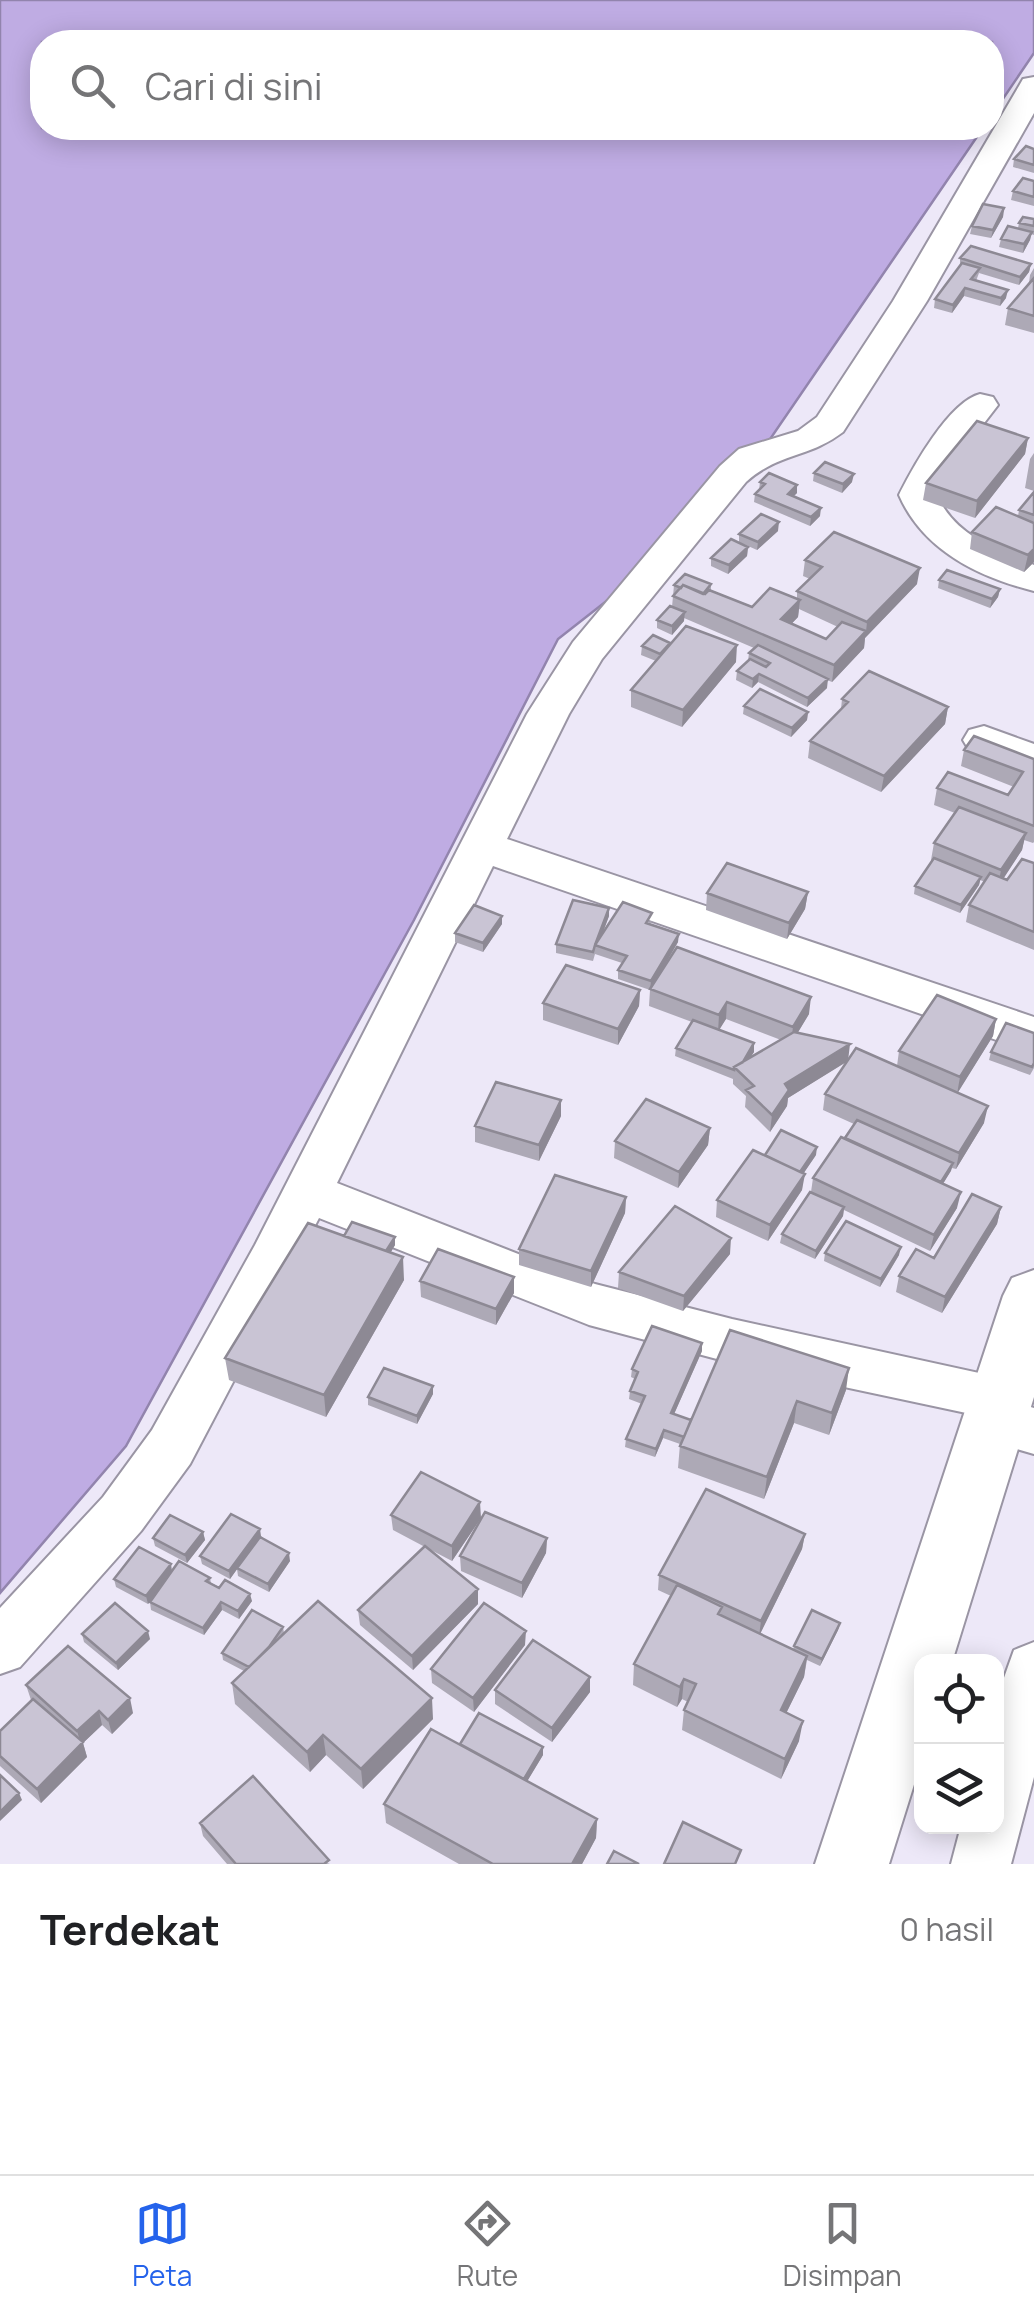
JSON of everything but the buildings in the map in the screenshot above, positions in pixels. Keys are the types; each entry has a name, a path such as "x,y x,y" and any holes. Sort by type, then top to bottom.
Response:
{"highway":[{"path":"852,1864 1010,1417 1034,1296"}],"street":[{"path":"1004,138 1034,86"},
{"path":"0,1648 122,1514 171,1447 307,1192 548,714 587,651 660,558 744,462 810,439 830,424 920,285 1003,140"},
{"path":"980,405 934,464 918,495 924,516 950,539 1034,579"},
{"path":"984,740 1034,760"},
{"path":"480,846 701,918 1034,1035"},
{"path":"307,1192 589,1304 1010,1417"},
{"path":"1004,1777 1034,1669"},
{"path":"981,1864 989,1834"}],"shaded area":[{"path":"0,0 1034,0 1034,53 1004,97 1004,30 30,30 30,140 975,140 764,448 632,581 558,639 414,920 126,1446 0,1593"}]}
